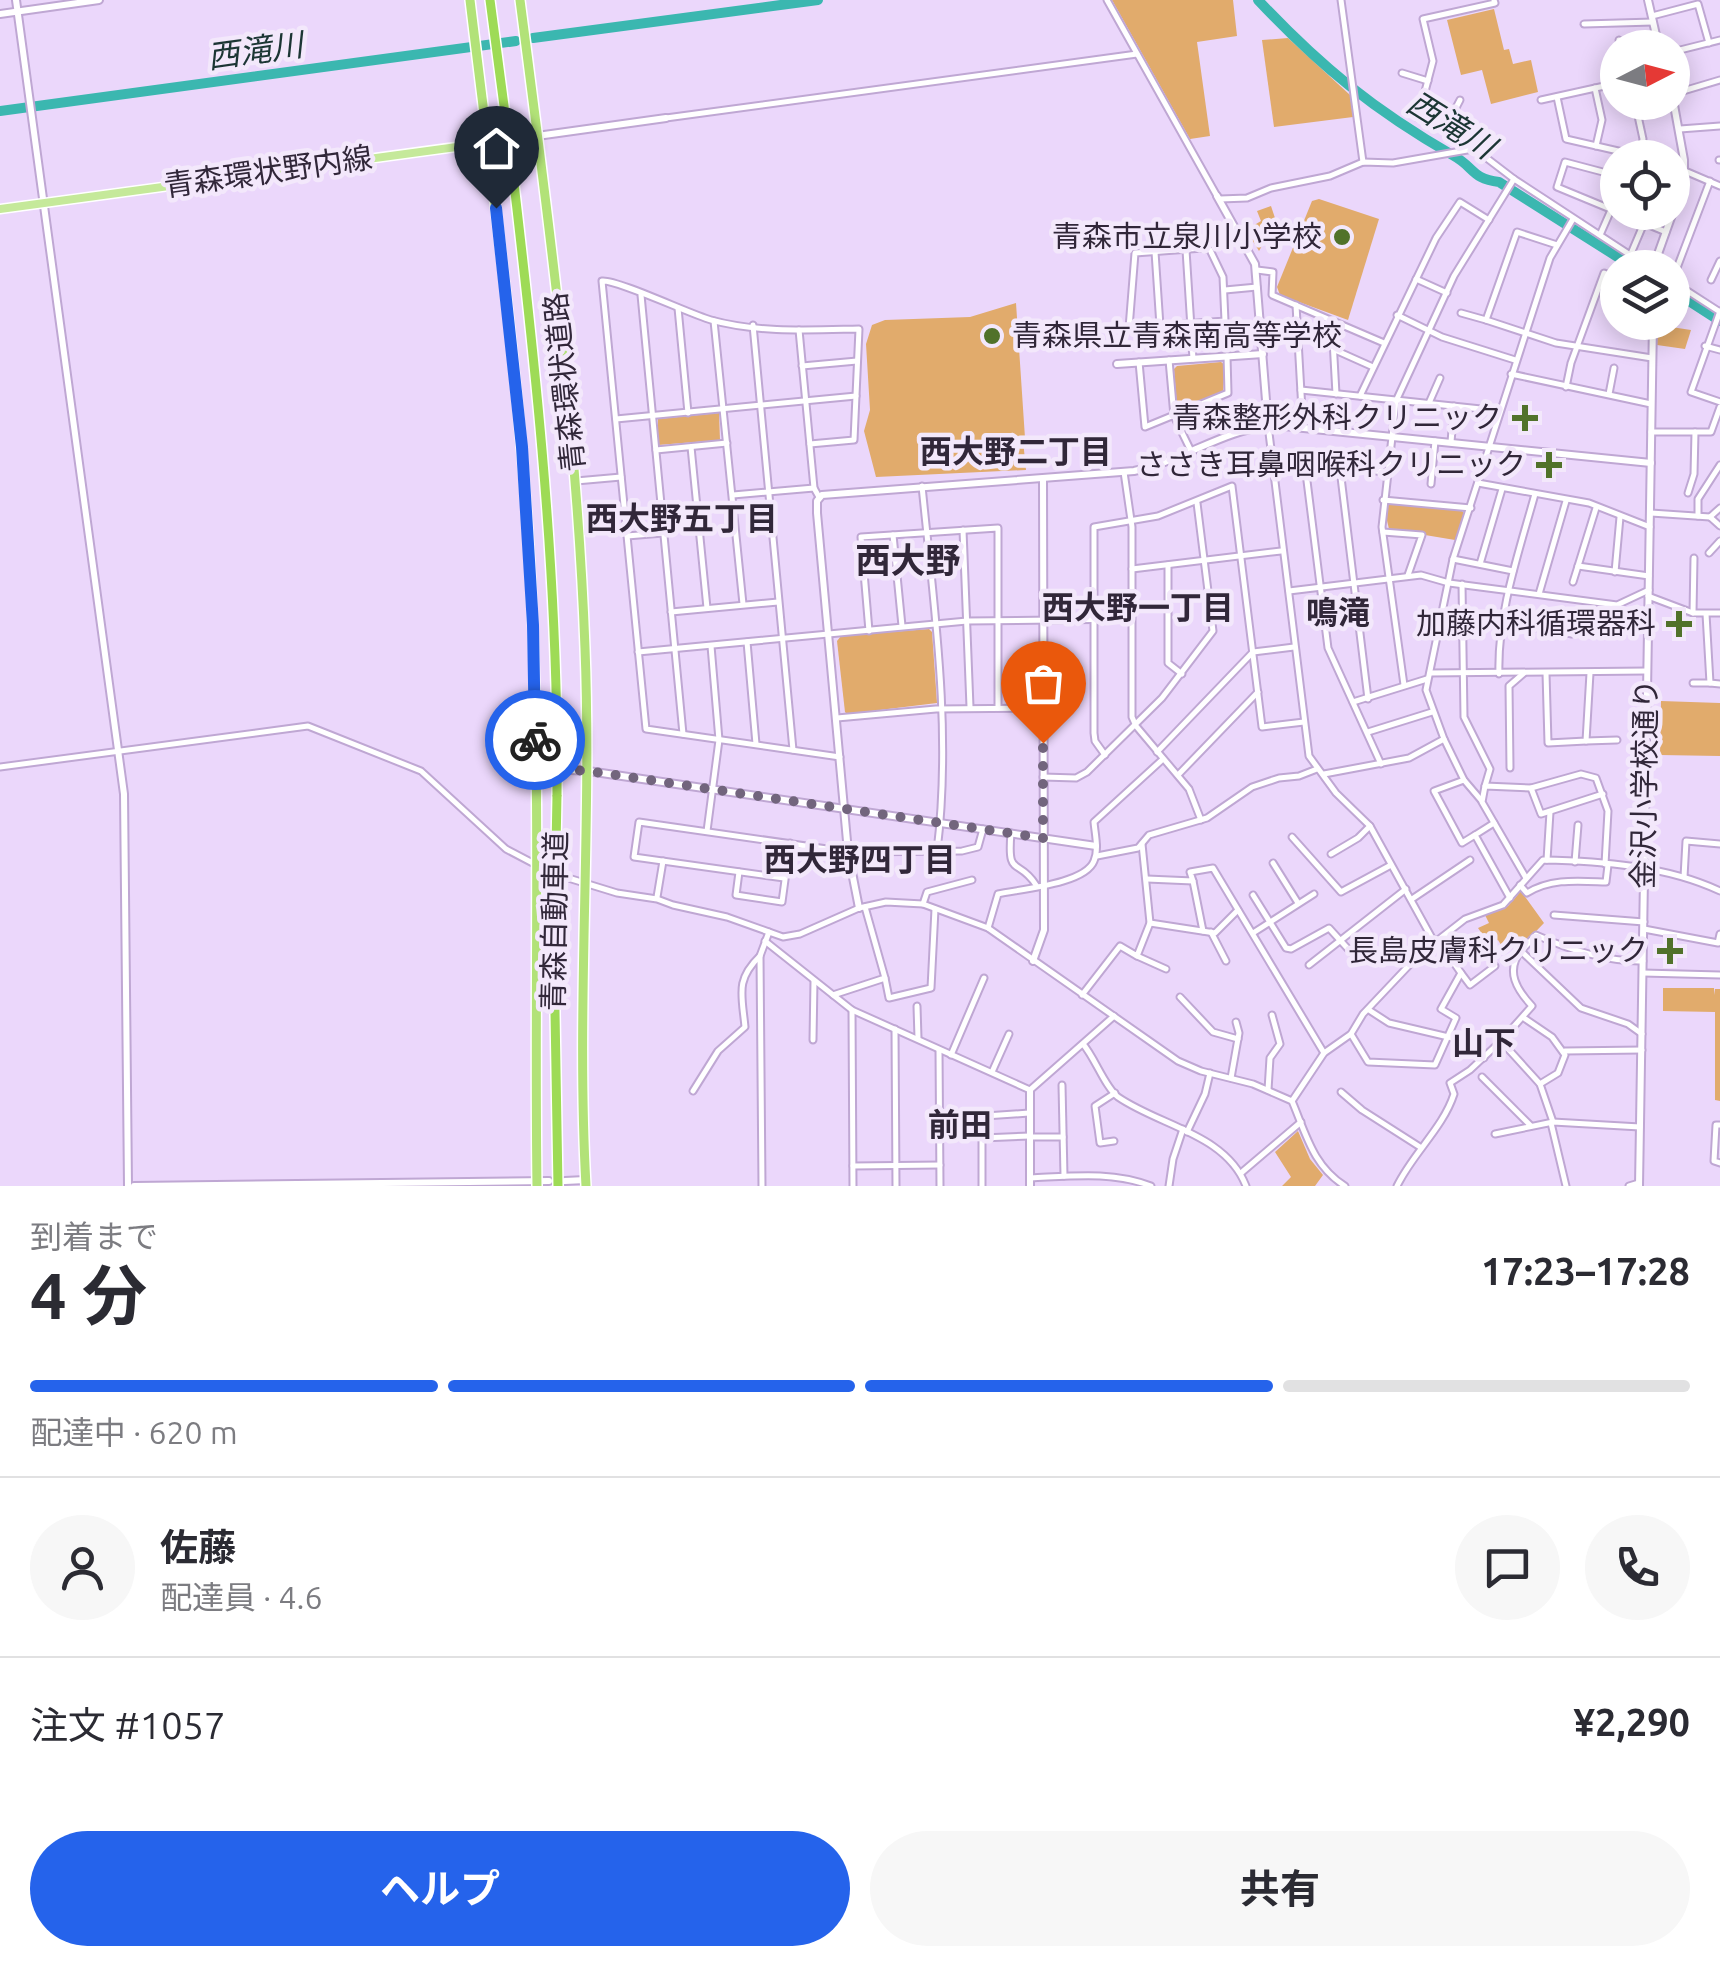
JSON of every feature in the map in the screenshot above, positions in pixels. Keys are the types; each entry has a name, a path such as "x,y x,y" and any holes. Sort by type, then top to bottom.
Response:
{"highway":[{"name":"青森環状道路","path":"470,0 522,447 533,625 536,1184"},
{"name":"青森自動車道","path":"490,0 545,455 552,573 557,740 554,954 558,1182"},
{"name":"青森環状道路","path":"520,0 576,481 588,771 585,1183"}],"main road":[{"name":"青森環状野内線","path":"0,209 537,136"}],"street":[{"path":"16,0 124,794 131,1186 585,1183"},
{"path":"0,14 99,0"},
{"path":"1107,0 1249,249 1257,270 1268,425 1309,756 1336,793 1370,826 1435,940 1470,985 1496,966"},
{"path":"1340,0 1363,162"},
{"path":"1494,0 1471,10 1423,20 1434,62 1418,118 1446,127 1510,186 1621,250"},
{"path":"1648,0 1655,30"},
{"path":"1584,24 1652,19 1698,4 1708,43"},
{"path":"1690,48 1720,40"},
{"path":"537,136 1137,54"},
{"path":"1402,73 1428,81"},
{"path":"1690,89 1720,80"},
{"path":"1541,100 1600,87"},
{"path":"1595,88 1602,120 1596,146"},
{"path":"1557,96 1566,138 1640,156 1644,139 1639,120"},
{"path":"1446,127 1460,100"},
{"path":"1678,120 1681,140"},
{"path":"1680,129 1720,126"},
{"path":"1218,198 1247,198 1270,188 1330,176 1363,162 1393,163 1474,149"},
{"path":"1600,171 1565,162 1557,187 1600,205"},
{"path":"1690,173 1720,186"},
{"path":"1684,250 1710,180"},
{"path":"1404,685 1383,532 1383,500 1396,401 1447,294 1510,186"},
{"path":"1360,396 1436,238 1460,202 1488,220"},
{"path":"1526,878 1482,802 1464,780 1426,696 1453,559 1492,447 1515,360 1557,245 1570,223"},
{"path":"1600,236 1603,230"},
{"path":"1659,250 1666,232 1661,230"},
{"path":"1486,320 1517,232 1557,245"},
{"path":"1186,250 1193,359"},
{"path":"1186,250 1210,250 1222,271 1225,321 1128,326 1134,254 1186,250"},
{"path":"1154,252 1160,326"},
{"path":"1711,280 1720,261"},
{"path":"1257,270 1273,272 1272,296 1384,343"},
{"path":"1416,279 1447,294"},
{"path":"810,444 854,440 860,328 799,330 714,321 614,280 602,281 646,729 840,757"},
{"path":"1566,386 1600,285"},
{"path":"1225,290 1258,287"},
{"path":"641,294 683,734"},
{"path":"1651,432 1711,432 1720,404 1691,392 1717,315 1690,295"},
{"path":"1296,305 1303,428"},
{"path":"678,308 688,413"},
{"path":"1461,313 1556,343 1652,358"},
{"path":"1397,315 1428,331 1515,360"},
{"path":"714,321 743,604"},
{"path":"1332,321 1336,394"},
{"path":"752,326 793,750"},
{"path":"799,330 814,488 819,498 816,513 848,852 890,998 930,988 935,908"},
{"name":"金沢小学校通り","path":"1639,1184 1652,340"},
{"path":"1705,346 1720,350"},
{"path":"1334,349 1373,367"},
{"path":"1117,364 1263,354"},
{"path":"1139,362 1143,426 1228,394 1227,356"},
{"path":"1170,360 1174,416 1191,451"},
{"path":"802,366 857,361"},
{"path":"1609,394 1614,368"},
{"path":"1511,374 1652,404"},
{"path":"1429,404 1440,378"},
{"path":"1301,390 1500,410"},
{"path":"616,420 856,396"},
{"path":"1451,442 1454,406"},
{"path":"819,498 826,494 1124,472 1156,466 1229,434 1268,425 1650,463"},
{"path":"1688,493 1694,474 1695,432"},
{"path":"1432,484 1435,441"},
{"path":"656,450 727,444"},
{"path":"691,447 707,608"},
{"path":"1272,462 1387,472"},
{"path":"1305,465 1328,648 1381,764"},
{"path":"1698,516 1698,499 1720,465"},
{"path":"1340,469 1368,698"},
{"path":"1124,472 1132,521 1132,714 1136,726 1189,789 1201,820"},
{"path":"576,481 621,477"},
{"path":"1032,961 1044,930 1040,884 1043,479"},
{"path":"1478,483 1596,507 1650,528"},
{"path":"922,486 942,708 937,851"},
{"path":"1105,756 1094,738 1094,526 1132,521 1197,503 1232,486 1262,727 1304,722"},
{"path":"733,496 814,488"},
{"path":"1480,564 1502,489"},
{"path":"1499,674 1498,650 1510,590 1536,494"},
{"path":"1383,500 1471,508"},
{"path":"1539,594 1566,501"},
{"path":"1043,778 1079,777 1105,756 1182,674 1213,631 1197,503"},
{"path":"1573,582 1596,507"},
{"path":"1710,517 1720,508"},
{"path":"1650,513 1710,517 1720,526"},
{"path":"1615,572 1620,517"},
{"path":"869,631 860,539 998,528 998,708"},
{"path":"963,530 970,708"},
{"path":"1383,532 1422,536 1408,576"},
{"path":"627,536 663,533"},
{"path":"893,535 902,628"},
{"path":"1709,553 1720,541"},
{"path":"1132,569 1282,551"},
{"path":"1693,614 1694,558"},
{"path":"1453,559 1514,571"},
{"path":"1168,565 1168,662 1182,674"},
{"path":"1578,566 1649,576"},
{"path":"1287,592 1430,576 1449,583 1617,604 1648,593 1693,614 1720,612"},
{"path":"1462,584 1464,717 1490,769 1482,802"},
{"path":"671,612 779,602"},
{"path":"1706,614 1710,683"},
{"path":"1476,618 1572,634"},
{"path":"638,652 967,621 1131,620"},
{"path":"747,642 756,745"},
{"path":"707,831 719,740 711,646"},
{"path":"1156,752 1253,652 1294,647"},
{"path":"1354,702 1429,676 1647,671"},
{"path":"1510,768 1508,686 1524,673"},
{"path":"1546,673 1548,743 1617,740"},
{"path":"1586,741 1590,674"},
{"path":"1693,683 1720,684"},
{"path":"1178,775 1258,692"},
{"path":"837,718 942,708 1044,708"},
{"path":"1367,732 1432,712"},
{"path":"0,767 308,726 421,771 506,849 546,870"},
{"path":"1324,774 1409,758 1444,739"},
{"path":"988,928 998,894 1080,876 1090,868 1096,856 1094,822 1163,759"},
{"path":"536,768 588,771 1096,846"},
{"path":"1096,856 1142,844 1150,835 1201,820 1252,787 1317,769"},
{"path":"1484,786 1531,788 1581,774 1596,778 1603,794 1608,812 1606,882 1571,880 1540,884 1527,892 1520,885"},
{"path":"1464,780 1434,790 1462,843 1494,823"},
{"path":"1531,788 1541,814 1603,794"},
{"path":"1547,860 1550,812"},
{"path":"784,878 634,857 639,822 848,852 962,851 978,846 983,829"},
{"path":"1331,854 1370,826"},
{"path":"1575,862 1578,826"},
{"path":"1684,877 1685,827"},
{"path":"1011,833 1009,858 1016,870 1040,884"},
{"path":"1475,835 1510,898"},
{"path":"1292,837 1342,892 1392,865"},
{"path":"1686,840 1720,844"},
{"path":"739,872 736,895 782,902 790,844"},
{"path":"1137,956 1150,923 1142,844"},
{"path":"1412,899 1470,860"},
{"path":"1292,1101 1324,1053 1350,1034 1368,1009 1435,940 1465,919 1504,905 1539,863 1547,860 1644,870 1684,877 1720,892"},
{"path":"657,899 663,861"},
{"path":"1273,863 1298,904"},
{"path":"1226,961 1207,932 1190,872 1214,868 1324,1053"},
{"path":"565,877 738,920 783,938 862,907 886,902 923,904 988,928 1178,1061 1292,1101 1311,1150 1321,1165 1345,1186"},
{"path":"1147,878 1193,881"},
{"path":"923,904 927,892 935,888 972,880"},
{"path":"1309,964 1406,889"},
{"path":"1252,933 1314,894"},
{"path":"1253,896 1286,948 1292,949 1328,928 1359,961"},
{"path":"1150,923 1215,933 1238,910"},
{"path":"1554,915 1644,926 1718,943 1720,934"},
{"path":"762,1186 760,956 769,932"},
{"path":"1397,1186 1420,1146 1447,1113 1454,1094 1450,1084 1484,1058 1532,1006 1520,993 1513,972 1515,958 1536,936 1570,950 1625,962 1643,961"},
{"path":"765,941 852,1010 1030,1090"},
{"path":"1082,995 1120,946 1166,970"},
{"path":"1522,951 1581,1008 1628,1024 1642,1034"},
{"path":"693,1091 718,1052 745,1027 741,982 760,956"},
{"path":"1350,1034 1368,1062 1434,1065 1456,1018 1441,1009 1442,1003 1461,973"},
{"path":"1642,973 1720,975"},
{"path":"833,995 885,978"},
{"path":"952,1056 984,978"},
{"path":"813,1040 814,980"},
{"path":"1180,997 1213,1032 1238,1039"},
{"path":"917,1006 918,1039"},
{"path":"1368,1009 1389,1024 1466,1043 1484,1058"},
{"path":"852,1010 852,1186"},
{"path":"1268,1090 1270,1058 1280,1044 1272,1015"},
{"path":"1114,1016 1030,1090 1030,1182 1066,1176 1129,1177 1151,1186"},
{"path":"1524,1018 1552,1037 1564,1052"},
{"path":"1231,1078 1238,1039 1236,1022"},
{"path":"895,1029 896,1186"},
{"path":"991,1073 1009,1034"},
{"path":"1501,1041 1540,1084 1566,1186"},
{"path":"1083,1044 1114,1093 1185,1131 1234,1164 1246,1186"},
{"path":"940,1050 940,1186"},
{"path":"1564,1052 1642,1050"},
{"path":"1540,1084 1558,1072 1564,1052"},
{"path":"1169,1186 1173,1159 1206,1094 1210,1073"},
{"path":"1482,1078 1530,1126"},
{"path":"1062,1085 1062,1137 1070,1186"},
{"path":"1341,1092 1362,1110 1420,1146"},
{"path":"1114,1093 1095,1106 1100,1143 1114,1141"},
{"path":"982,1186 985,1116 1029,1113"},
{"path":"1241,1173 1301,1122"},
{"path":"1494,1134 1552,1123 1640,1127"},
{"path":"1720,1125 1716,1125 1714,1161 1720,1163"},
{"path":"985,1136 1062,1137"},
{"path":"852,1166 940,1166"},
{"path":"1629,1186 1639,1184"}],"shaded area":[{"path":"1112,0 1233,0 1237,36 1197,42 1210,136 1190,139"},
{"path":"1494,9 1504,50 1509,49 1513,64 1531,60 1538,92 1491,104 1482,70 1461,75 1447,20"},
{"path":"1288,38 1350,95 1353,117 1274,127 1262,40"},
{"path":"1319,199 1379,219 1348,320 1280,295 1277,287 1312,201"},
{"path":"1271,206 1276,221 1259,251 1246,230 1261,221 1257,211"},
{"path":"1016,303 1025,438 986,441 1023,440 1026,470 876,477 864,431 870,410 866,344 872,325 885,320 970,317"},
{"path":"1657,340 1688,340 1685,349 1657,345"},
{"path":"1221,362 1225,365 1223,391 1177,407 1174,369"},
{"path":"719,413 720,440 658,445 658,419"},
{"path":"1388,503 1465,514 1455,540 1389,529 1385,512"},
{"path":"929,629 937,703 847,714 837,641 841,636"},
{"path":"1661,701 1720,703 1720,756 1660,755"},
{"path":"1521,891 1544,923 1518,950 1510,945 1503,948 1498,940 1489,944 1478,928 1489,923 1485,915 1508,906"},
{"path":"1663,988 1714,988 1714,995 1715,989 1720,989 1720,1101 1715,1100 1715,1012 1663,1011"},
{"path":"1298,1131 1310,1159 1323,1175 1315,1186 1282,1186 1291,1177 1275,1152"}],"waterway":[{"name":"西滝川","path":"533,38 818,0"},
{"name":"西滝川","path":"1258,0 1327,67 1373,104 1478,175 1499,182 1607,250"},
{"name":"西滝川","path":"0,111 516,41"},
{"name":"西滝川","path":"1690,302 1720,321"}],"way so far":[{"path":"535,740 536,768 588,771 1043,838 1043,743"}],"place":[{"name":"青森市立泉川小学校","path":"1342,237"},
{"name":"青森県立青森南高等学校","path":"992,336"},
{"name":"青森整形外科クリニック","path":"1525,418"},
{"name":"ささき耳鼻咽喉科クリニック","path":"1549,465"},
{"name":"加藤内科循環器科","path":"1679,624"},
{"name":"長島皮膚科クリニック","path":"1670,951"}],"district":[{"name":"西大野二丁目","path":"1016,452"},
{"name":"西大野五丁目","path":"682,519"},
{"name":"西大野","path":"908,561"},
{"name":"西大野一丁目","path":"1138,608"},
{"name":"鳴滝","path":"1338,613"},
{"name":"西大野四丁目","path":"860,860"},
{"name":"山下","path":"1484,1043"},
{"name":"前田","path":"960,1125"}],"route":[{"path":"496,208 514,358 530,552 535,740"}]}
